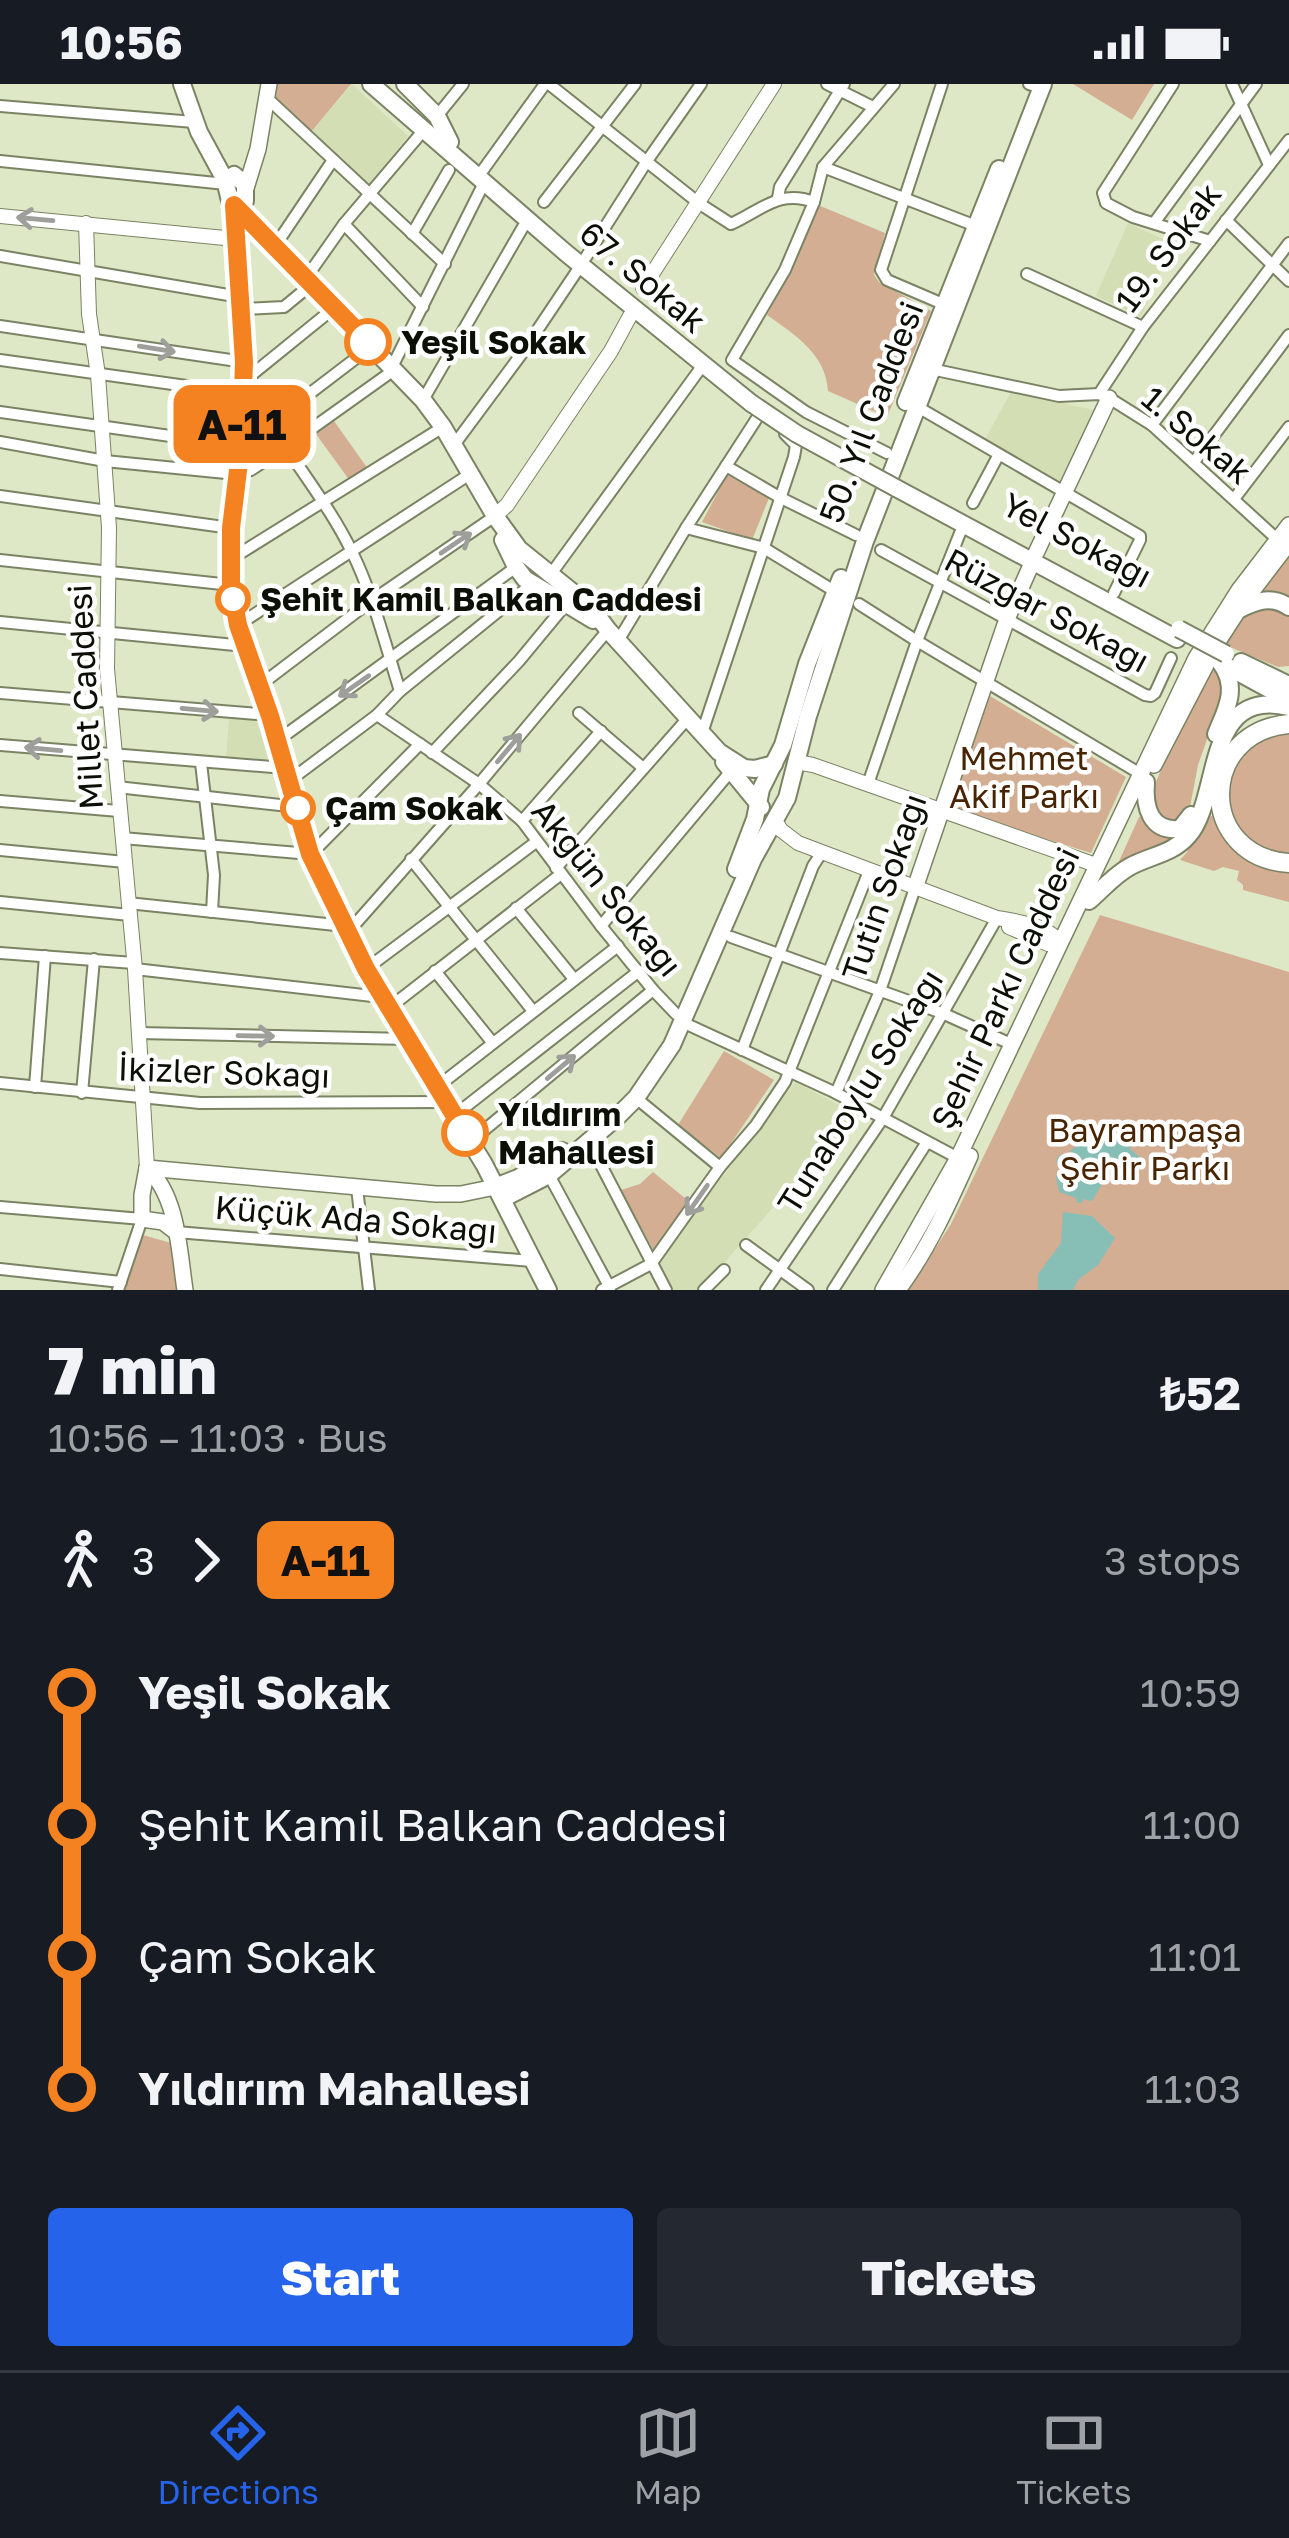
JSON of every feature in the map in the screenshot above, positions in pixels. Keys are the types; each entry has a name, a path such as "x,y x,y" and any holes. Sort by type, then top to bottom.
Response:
{"highway":[{"path":"1289,724 1255,733 1237,748 1224,768 1220,796 1224,820 1239,843 1262,858 1289,863"}],"main road":[{"path":"182,84 194,122 233,182 236,207 244,379 231,528 231,585 238,625 310,854 366,969 484,1164 548,1290"},
{"path":"358,84 411,132 423,131"},
{"name":"67. Sokak","path":"371,84 756,404 797,434 898,484"},
{"name":"67. Sokak","path":"387,84 483,177"},
{"path":"405,84 437,116 450,142"},
{"name":"50. Yıl Caddesi","path":"679,1018 743,852 761,789 781,752 807,664 886,453 1031,84"},
{"name":"50. Yıl Caddesi","path":"679,1018 753,859 787,798 865,541 1043,84"},
{"path":"233,182 266,89"},
{"path":"236,207 423,400 533,576 613,635"},
{"name":"19. Sokak","path":"1034,558 1104,396"},
{"name":"Yel Sokağı","path":"898,484 1223,658"},
{"name":"Şehir Parkı Caddesi","path":"898,1290 936,1231 1096,865 1203,669 1283,547 1289,525"},
{"name":"Şehir Parkı Caddesi","path":"883,1290 958,1158 1011,1044 1089,902 1204,644 1239,590 1283,547"},
{"name":"Yel Sokağı","path":"1034,558 1114,593 1178,634"},
{"name":"Tutin Sokağı","path":"915,888 1006,619 1034,558"},
{"path":"533,576 591,607 719,752 754,770 788,759 796,763"},
{"path":"1238,610 1266,600 1289,607"},
{"path":"1143,778 1151,819 1170,830 1185,826 1231,698 1223,658"},
{"path":"1223,658 1289,672"},
{"path":"1223,658 1289,685"},
{"path":"1223,658 1289,704"},
{"path":"1089,902 1129,867 1167,853 1186,839 1194,829 1216,756 1234,721 1263,704 1289,704"},
{"path":"702,733 776,820"},
{"path":"147,1168 469,1201 498,1193 589,1142 636,1098 672,1045 679,1018"},
{"path":"484,1164 507,1172 544,1170 626,1094 679,1018"},
{"path":"147,1168 162,1186 170,1209 185,1290"},
{"path":"147,1168 142,1195 149,1220"},
{"path":"162,1186 183,1170"},
{"path":"149,1220 170,1209"},
{"path":"149,1220 176,1232"}],"street":[{"path":"437,116 463,84"},
{"path":"0,442 105,460 236,474 251,470 393,368 483,177 547,84 731,224 778,198 797,196 814,202 823,167 894,84"},
{"path":"544,202 635,84"},
{"path":"454,445 520,356 701,84"},
{"path":"643,288 774,84"},
{"path":"942,84 881,270 887,280 943,304"},
{"path":"1173,84 1103,194 1106,203 1210,241"},
{"path":"1232,84 1269,164"},
{"path":"1154,224 1256,84"},
{"path":"778,198 837,86 873,106"},
{"path":"266,89 333,160 445,264"},
{"path":"0,106 194,122"},
{"path":"0,256 240,303 284,307 309,281 344,224 423,131"},
{"name":"19. Sokak","path":"1104,396 1143,327 1289,140"},
{"path":"275,246 333,160"},
{"path":"0,161 233,182"},
{"path":"823,167 976,226"},
{"path":"412,234 449,170"},
{"name":"67. Sokak","path":"814,202 785,271 732,360 806,412 886,453"},
{"path":"0,217 236,239"},
{"path":"1226,220 1289,280"},
{"name":"Millet Caddesi","path":"86,224 86,271 108,510 110,703 135,966 147,1168"},
{"path":"344,224 423,307"},
{"path":"423,400 523,227"},
{"path":"1152,425 1289,243"},
{"path":"1028,274 1143,327"},
{"path":"0,360 98,375 244,379 335,308"},
{"path":"259,686 508,505 630,316"},
{"name":"67. Sokak","path":"630,316 756,404 796,445 781,498"},
{"path":"0,326 93,340 244,379"},
{"path":"1194,462 1289,335"},
{"path":"0,412 241,446 372,346"},
{"path":"0,745 287,774 377,715 533,576 700,369"},
{"name":"1. Sokak","path":"931,369 1059,396 1104,396 1152,425 1283,547"},
{"path":"0,902 212,912 345,926 357,922 613,635 726,466 756,404"},
{"path":"916,406 1139,536 1114,593"},
{"path":"231,560 443,427"},
{"path":"1234,500 1289,427"},
{"path":"286,447 352,552 400,691"},
{"path":"974,503 998,456"},
{"path":"726,466 856,535"},
{"path":"238,625 470,474"},
{"path":"0,496 231,528"},
{"path":"702,733 781,498"},
{"path":"686,527 764,548 836,592"},
{"path":"868,784 960,533"},
{"name":"Rüzgar Sokağı","path":"880,550 1145,695 1155,693 1171,658"},
{"path":"0,560 231,585"},
{"path":"277,740 391,660 533,576"},
{"path":"432,753 567,603"},
{"path":"859,604 1143,778"},
{"path":"0,622 245,646"},
{"path":"0,693 270,716"},
{"path":"579,713 642,767"},
{"name":"Akgün Sokağı","path":"377,715 479,784 522,821 601,926 679,1018"},
{"path":"0,953 94,958 385,1003 476,940 559,871 688,718"},
{"path":"522,821 601,731"},
{"path":"122,838 310,854 420,745"},
{"path":"201,763 212,844 212,912"},
{"path":"796,763 1096,865"},
{"path":"601,926 731,771"},
{"path":"117,787 298,807"},
{"path":"0,801 119,811"},
{"path":"776,820 798,843 997,918 1053,934 1064,944"},
{"path":"366,969 536,842"},
{"path":"753,859 776,843 798,843"},
{"path":"0,850 124,862"},
{"path":"742,1049 822,852"},
{"path":"411,859 533,1011"},
{"path":"544,1170 608,1289 651,1264 756,1125 789,1071 869,871"},
{"name":"Tutin Sokağı","path":"836,1093 880,991 915,888"},
{"path":"516,908 574,979"},
{"name":"Tunaboylu Sokağı","path":"766,1290 883,1118 997,918"},
{"path":"731,937 942,1013 1011,1044"},
{"path":"446,1101 492,1042 618,946"},
{"path":"35,1087 45,956"},
{"path":"82,1093 94,958"},
{"path":"435,971 492,1042"},
{"path":"446,1101 639,971"},
{"path":"470,1141 653,991"},
{"path":"679,1018 958,1158"},
{"path":"139,1033 407,1039"},
{"name":"İkizler Sokağı","path":"0,1083 200,1103 446,1101"},
{"path":"636,1098 720,1167"},
{"path":"589,1142 666,1290"},
{"path":"832,1290 927,1142"},
{"path":"357,1188 368,1290"},
{"path":"0,1207 149,1220 120,1286 0,1269"},
{"name":"Küçük Ada Sokağı","path":"176,1232 532,1261"},
{"path":"746,1244 808,1290"},
{"path":"710,1288 724,1270"}],"shaded area":[{"path":"352,84 408,136 368,185 311,132"},
{"path":"1128,223 1173,244 1141,317 1096,296"},
{"path":"1011,392 1094,410 1059,483 984,441"},
{"path":"229,719 263,720 275,763 226,757"},
{"path":"795,1082 856,1114 700,1290 674,1290 656,1264"}],"green space":[{"path":"276,84 351,84 311,132 273,96"},
{"path":"1073,84 1154,84 1132,120"},
{"path":"818,205 885,233 874,275 931,311 887,417 828,391 815,356 767,315"},
{"path":"334,421 368,469 350,481 316,434"},
{"path":"727,475 769,498 752,540 702,522"},
{"path":"1289,556 1289,601 1259,595"},
{"path":"1270,606 1289,615 1289,666 1278,667 1225,645 1246,614"},
{"path":"1213,667 1225,689 1198,765 1190,807 1184,817 1165,822 1157,816 1151,794"},
{"name":"Mehmet Akif Parkı","path":"990,696 1126,777 1091,853 950,809"},
{"path":"1289,731 1289,856 1248,843 1229,814 1229,773 1251,743"},
{"path":"1215,815 1242,856 1289,870 1289,902 1243,890 1237,880 1239,871 1223,867 1214,871 1180,860 1205,818"},
{"path":"1139,817 1158,834 1178,839 1116,868"},
{"name":"Bayrampaşa Şehir Parkı","path":"1100,915 1289,972 1289,1290 908,1290 951,1224"},
{"path":"724,1051 774,1080 721,1158 678,1125"},
{"path":"653,1172 691,1203 654,1251 621,1190 640,1184"},
{"path":"143,1235 171,1243 178,1290 125,1290"}],"water":[{"path":"1112,1129 1131,1141 1130,1149 1141,1158 1141,1166 1107,1166 1091,1158 1081,1160 1070,1151 1084,1141 1087,1131"},
{"path":"1066,1153 1080,1163 1079,1170 1085,1174 1104,1170 1105,1179 1092,1201 1077,1203 1076,1198 1059,1192 1056,1177 1061,1168 1056,1163"},
{"path":"1063,1212 1092,1216 1115,1238 1098,1265 1073,1290 1038,1290 1038,1274 1061,1243"}],"bus line":[{"name":"A-11","path":"368,342 234,205 244,362 231,528 231,585 238,625 310,854 381,997 465,1133"}],"place":[{"name":"Yeşil Sokak","path":"368,342"},
{"name":"Şehit Kamil Balkan Caddesi","path":"233,599"},
{"name":"Çam Sokak","path":"298,808"},
{"name":"Yıldırım Mahallesi","path":"465,1133"}]}
